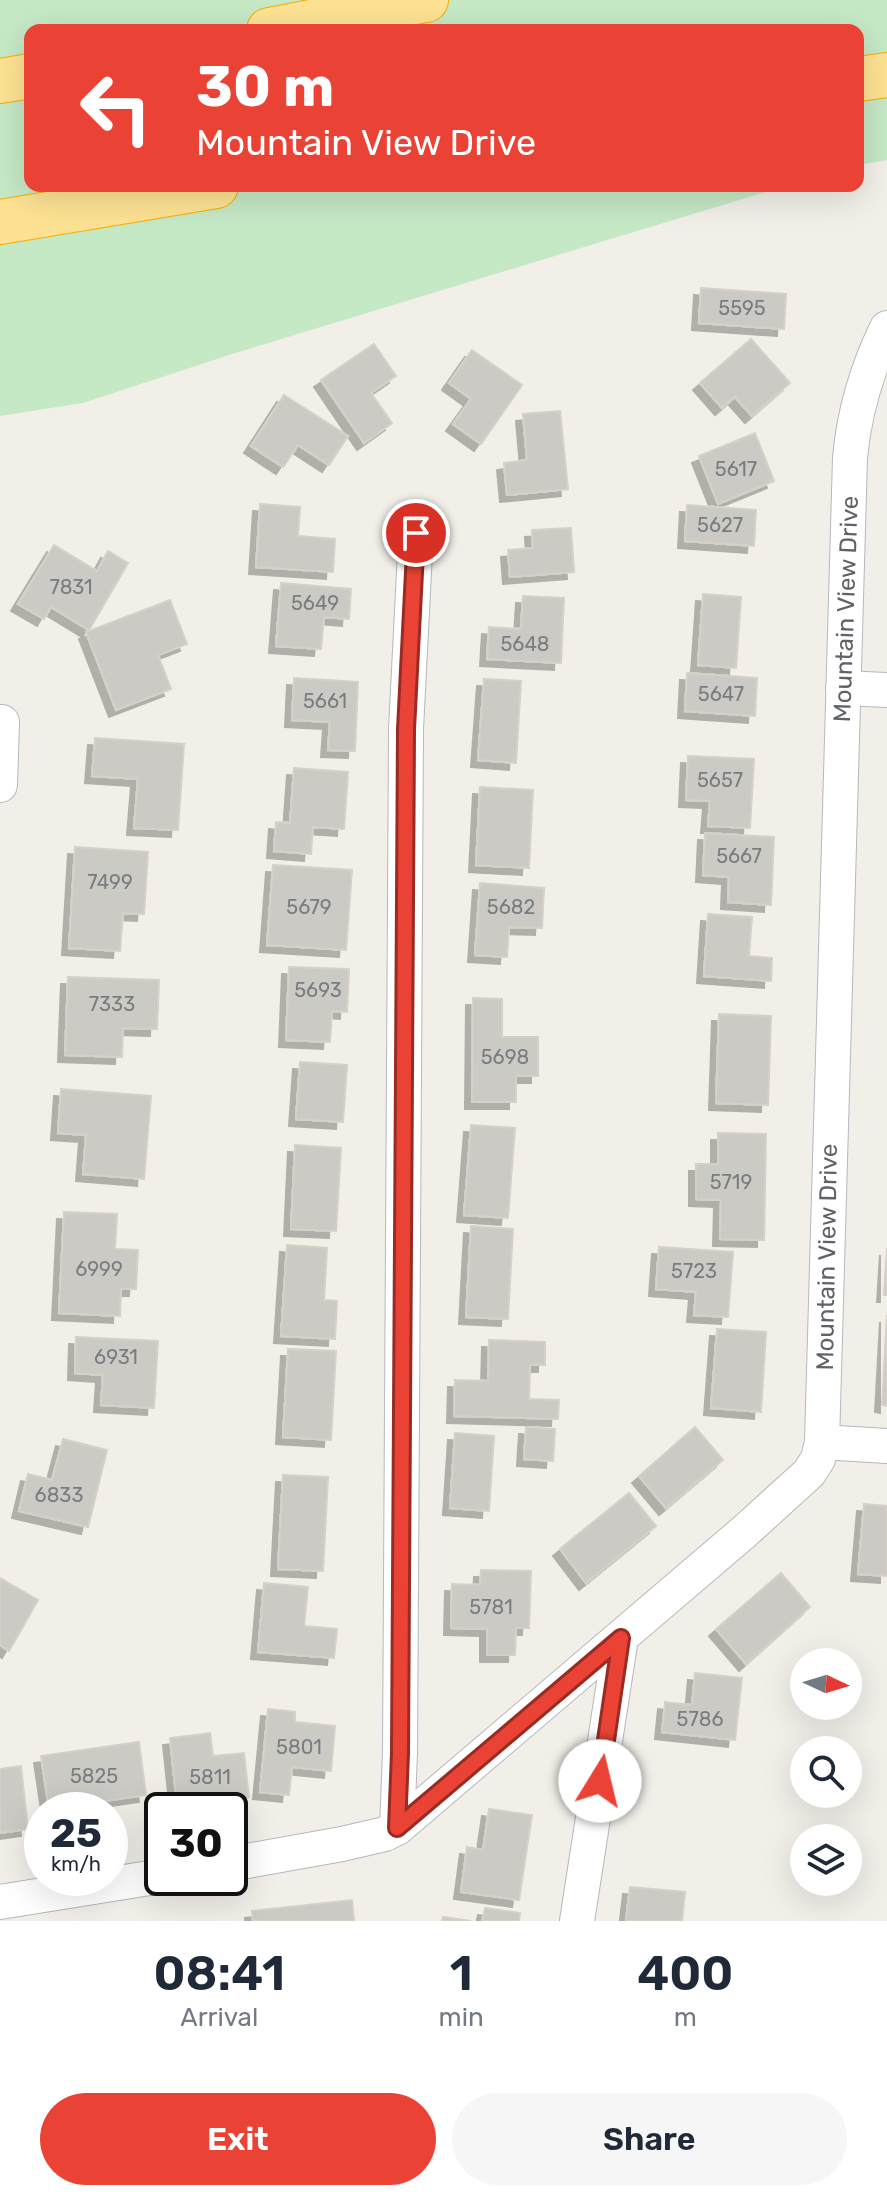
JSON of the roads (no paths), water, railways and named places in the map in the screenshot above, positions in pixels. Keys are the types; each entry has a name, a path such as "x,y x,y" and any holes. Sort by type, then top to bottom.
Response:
{"highway":[{"path":"300,24 426,0"},
{"path":"864,80 887,75"},
{"path":"0,81 24,77"},
{"path":"864,81 887,83"},
{"path":"0,222 180,192"}],"street":[{"name":"Mountain View Drive","path":"248,1861 342,1844 385,1834 397,1828 744,1532 809,1473 818,1459 822,1442 852,442 859,403 887,328"},
{"path":"397,1828 406,729 416,533"},
{"path":"843,688 887,690"},
{"path":"0,785 2,722"},
{"path":"822,1442 887,1446"},
{"path":"577,1921 621,1638"},
{"path":"0,1902 144,1879"}]}
